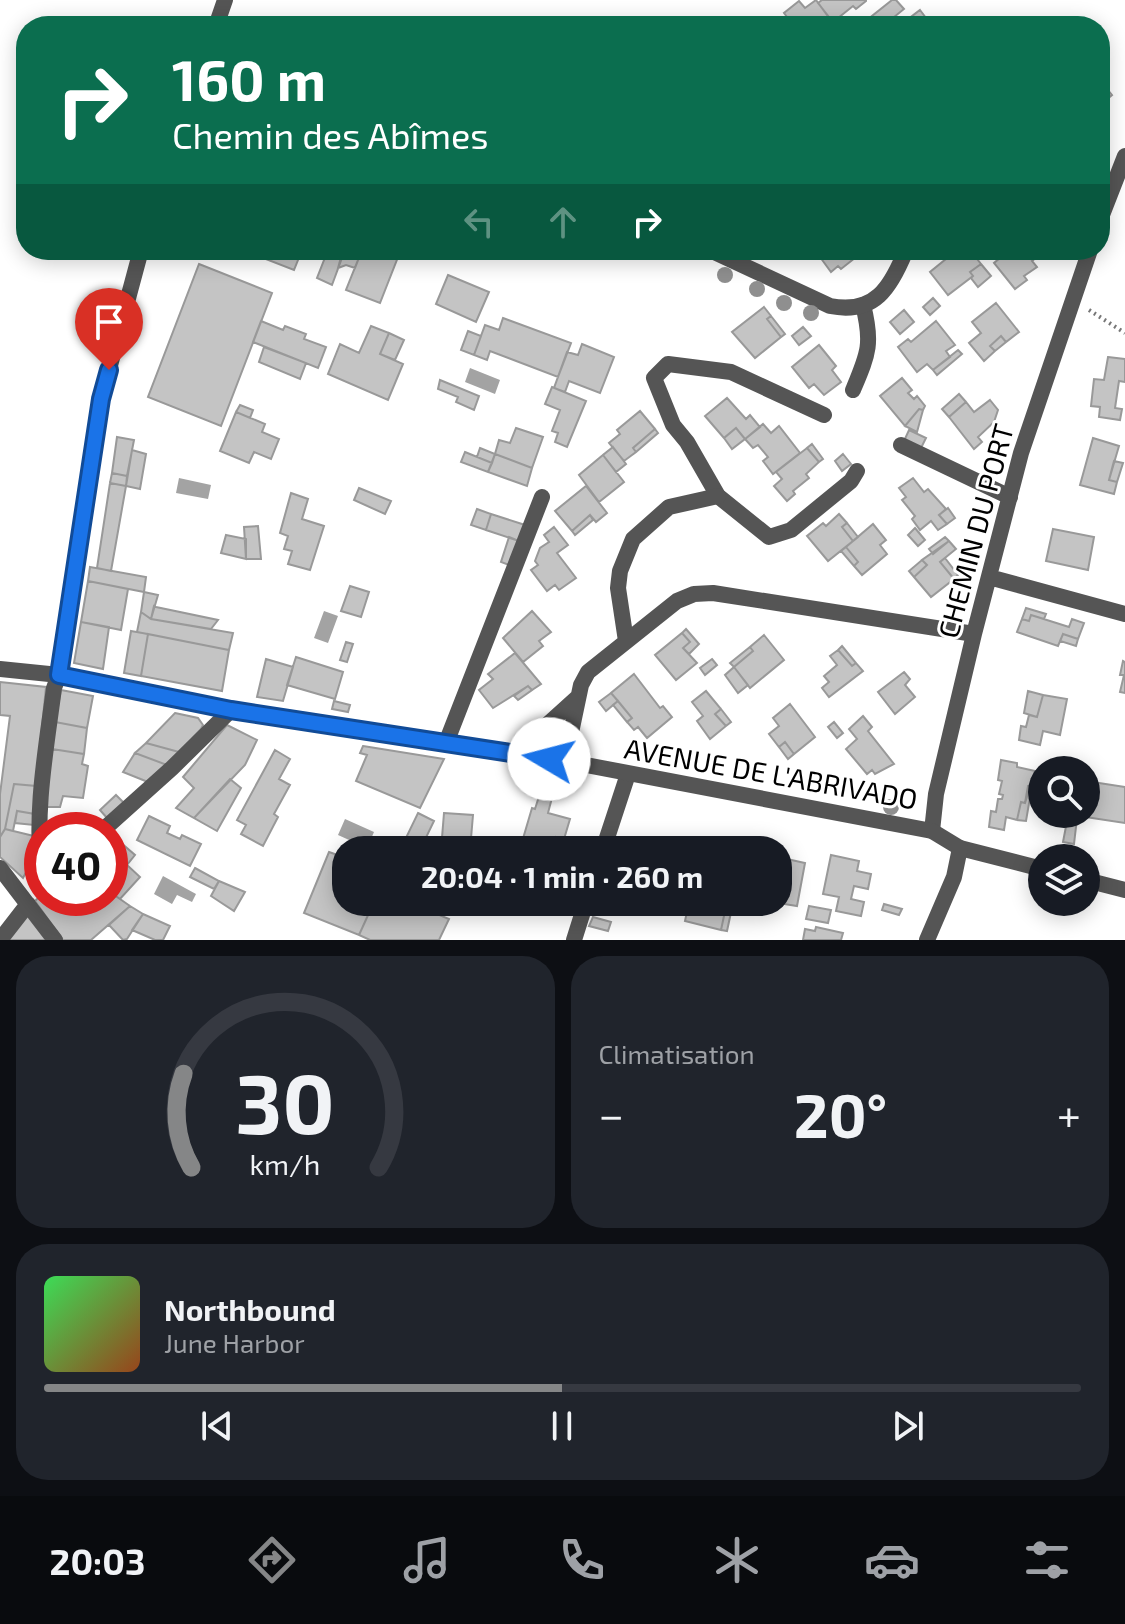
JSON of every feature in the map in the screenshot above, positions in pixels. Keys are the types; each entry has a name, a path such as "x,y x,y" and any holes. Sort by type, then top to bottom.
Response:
{"street":[{"path":"1110,176 1125,156"},
{"path":"40,812 54,688 59,675 101,399 138,260"},
{"path":"731,260 830,306 846,309 863,305 888,288 901,260"},
{"name":"CHEMIN DU PORT","path":"932,831 936,794 1021,453 1087,260"},
{"path":"853,390 868,354 870,331 863,305"},
{"path":"824,415 731,372 668,364 654,378 673,425 687,442 718,496 769,537 791,530 851,481 857,471"},
{"path":"901,445 1010,497"},
{"path":"626,641 618,588 620,571 633,539 669,507 718,496"},
{"path":"446,743 542,497"},
{"path":"989,577 1125,614"},
{"path":"565,761 578,697 588,672 677,601 694,594 713,593 974,634"},
{"name":"AVENUE DE L'ABRIVADO","path":"0,669 59,675 231,710 565,761 932,831 960,848 1028,865"},
{"path":"515,754 578,697"},
{"path":"123,812 231,710"},
{"path":"608,836 628,774"},
{"path":"927,940 954,877 960,848"},
{"path":"0,868 24,898 0,940"},
{"path":"1100,884 1125,890"},
{"path":"37,916 55,940"},
{"path":"574,940 582,916"}],"path":[{"path":"1073,300 1125,333"}],"shaded area":[{"path":"470,368 500,380 495,394 465,382"},
{"path":"179,478 211,485 208,499 176,493"},
{"path":"324,611 338,616 328,643 314,638"},
{"path":"345,819 374,832 372,836 338,835"},
{"path":"163,876 196,894 192,902 177,895 172,904 154,894"}],"building":[{"path":"816,0 828,16 786,16 784,13 799,1 805,8"},
{"path":"822,0 866,0 840,16 828,16 818,3"},
{"path":"892,0 904,9 895,16 872,16"},
{"path":"268,260 298,260 294,270"},
{"path":"324,260 341,260 332,285 317,278"},
{"path":"340,260 358,260 355,268 346,265 338,268"},
{"path":"358,260 397,260 380,303 346,290"},
{"path":"822,260 852,260 841,269 838,266 831,272"},
{"path":"945,260 978,260 981,264 970,272 973,276 948,295 930,272"},
{"path":"998,260 1033,260 1037,267 1024,276 1027,280 1015,289 994,263"},
{"path":"199,264 272,293 221,426 148,397"},
{"path":"981,264 991,276 978,287 970,272"},
{"path":"448,275 489,292 476,322 436,304"},
{"path":"933,298 940,306 930,315 923,307"},
{"path":"996,303 1019,332 1006,342 1001,336 990,346 995,351 984,361 969,343 981,333 972,322"},
{"path":"764,307 771,316 767,319 781,337 755,358 732,332"},
{"path":"904,310 914,322 900,334 890,322"},
{"path":"771,316 785,334 781,337 767,319"},
{"path":"503,318 571,343 558,377 490,351 487,360 474,355 485,325 499,330"},
{"path":"261,321 283,330 285,326 306,334 304,339 326,347 318,368 253,342"},
{"path":"936,321 955,345 946,351 950,357 933,370 927,364 917,372 898,347 908,339 911,342"},
{"path":"371,326 389,333 380,354 403,364 388,400 328,374 340,344 359,353"},
{"path":"803,327 811,336 799,345 792,336"},
{"path":"468,331 481,336 474,355 461,350"},
{"path":"389,333 404,340 395,360 380,354"},
{"path":"1001,336 1006,342 995,351 990,346"},
{"path":"582,344 614,357 600,393 569,381 565,392 554,388 567,352 578,355"},
{"path":"819,345 836,366 832,370 841,382 824,395 814,384 809,388 792,367"},
{"path":"264,347 306,363 300,379 259,362"},
{"path":"958,350 962,354 937,375 933,370"},
{"path":"1108,357 1125,359 1125,382 1119,381 1115,408 1122,409 1120,420 1099,417 1100,407 1091,406 1094,379 1104,380"},
{"path":"902,378 912,390 908,393 914,399 917,396 925,406 905,426 880,396"},
{"path":"440,380 479,396 474,410 456,402 458,397 438,389"},
{"path":"552,387 586,401 567,447 555,442 558,433 552,431 560,410 545,404"},
{"path":"959,394 966,402 949,417 942,409"},
{"path":"727,398 746,419 750,415 760,427 745,439 736,428 724,438 705,416"},
{"path":"990,400 998,410 994,422 978,437 982,442 974,449 949,417 966,402 974,412"},
{"path":"240,405 253,410 250,418 236,412"},
{"path":"919,409 923,410 917,432 905,426"},
{"path":"640,411 655,429 633,448 636,452 624,461 609,443 620,434 617,430"},
{"path":"236,412 265,424 262,432 279,439 271,459 254,452 249,463 220,451"},
{"path":"763,424 771,433 779,426 800,453 773,474 763,461 768,457 758,445 753,448 745,439"},
{"path":"516,428 543,437 532,468 495,454 499,440 510,443"},
{"path":"736,428 745,439 732,449 724,438"},
{"path":"655,429 658,433 636,452 633,448"},
{"path":"909,430 926,438 921,448 904,441"},
{"path":"117,437 134,440 127,476 112,473"},
{"path":"1093,438 1119,446 1109,480 1117,482 1114,494 1080,485"},
{"path":"812,444 823,459 819,462 807,448"},
{"path":"613,447 626,464 616,472 603,455"},
{"path":"480,448 495,454 492,463 477,457"},
{"path":"807,448 819,462 806,474 809,478 793,491 795,494 787,501 774,486 782,479 776,472"},
{"path":"132,450 146,454 140,489 126,486"},
{"path":"465,452 492,463 488,472 461,462"},
{"path":"495,454 532,468 527,486 488,472"},
{"path":"843,454 851,464 842,471 835,461"},
{"path":"603,455 624,482 599,502 579,475"},
{"path":"1114,461 1123,463 1117,482 1109,480"},
{"path":"112,473 127,476 126,486 110,483"},
{"path":"913,478 924,492 928,489 946,509 939,515 947,524 938,530 931,521 920,530 912,519 915,516 902,500 906,497 899,488"},
{"path":"110,483 126,486 111,571 97,568"},
{"path":"586,486 607,513 596,522 590,515 572,531 555,511"},
{"path":"359,488 391,501 385,514 354,500"},
{"path":"291,493 308,499 302,519 324,526 310,570 288,564 292,551 284,549 288,536 280,533"},
{"path":"948,508 955,518 947,524 939,515"},
{"path":"477,509 491,514 486,530 471,525"},
{"path":"491,514 525,525 519,541 486,530"},
{"path":"839,514 847,523 842,527 853,541 828,561 807,536 823,523 826,526"},
{"path":"590,515 593,520 575,535 572,531"},
{"path":"847,523 858,537 853,541 842,527"},
{"path":"873,524 886,540 880,545 887,554 862,575 854,566 858,562 846,547"},
{"path":"258,526 261,559 246,559 244,527"},
{"path":"554,527 568,545 557,553 576,578 559,590 555,585 547,591 531,570 538,565 535,561 540,548 549,542 544,535"},
{"path":"915,528 925,540 918,546 908,535"},
{"path":"1053,529 1094,537 1088,570 1046,561"},
{"path":"226,535 246,539 246,559 221,553"},
{"path":"509,537 519,541 509,565 501,562"},
{"path":"945,537 949,541 933,554 929,549"},
{"path":"949,541 956,549 940,562 954,579 931,597 914,577 927,565 922,560"},
{"path":"846,547 858,562 854,566 841,551"},
{"path":"945,558 958,575 954,579 940,562"},
{"path":"922,560 927,565 914,577 909,571"},
{"path":"90,567 146,577 144,592 88,581"},
{"path":"88,581 128,589 121,630 81,622"},
{"path":"350,586 369,592 361,617 341,611"},
{"path":"144,592 158,595 151,619 141,612"},
{"path":"154,606 218,620 211,629 151,619"},
{"path":"1026,608 1046,614 1044,619 1031,615 1029,621 1022,619"},
{"path":"532,611 551,632 539,641 543,646 523,662 503,638"},
{"path":"141,612 151,619 233,633 229,650 137,632"},
{"path":"1031,615 1069,627 1072,619 1084,623 1078,639 1063,634 1058,646 1017,632 1022,619 1029,621"},
{"path":"81,622 109,627 103,669 74,663"},
{"path":"686,629 699,644 689,654 683,648 690,642 682,633"},
{"path":"131,631 148,634 141,676 124,673"},
{"path":"682,633 690,642 683,648 697,663 676,680 655,655"},
{"path":"148,634 229,650 222,691 141,676"},
{"path":"1063,634 1078,639 1076,646 1060,641"},
{"path":"764,635 784,660 750,688 734,667 753,651 750,647"},
{"path":"346,642 353,644 347,662 340,660"},
{"path":"842,646 856,663 852,666 838,650"},
{"path":"750,647 753,651 734,667 730,663"},
{"path":"838,650 852,666 856,663 863,671 829,697 822,688 829,682 824,676 837,665 830,656"},
{"path":"515,653 541,684 532,690 528,686 493,708 479,690 493,679 488,674"},
{"path":"296,657 343,672 335,699 287,685"},
{"path":"266,659 293,667 283,701 257,697"},
{"path":"712,659 717,665 705,675 700,668"},
{"path":"1125,662 1125,693 1120,692"},
{"path":"734,667 748,685 738,693 725,675"},
{"path":"904,672 910,679 905,685 915,697 895,714 878,692"},
{"path":"634,674 660,708 663,706 672,717 647,738 638,727 634,730 627,722 632,718 611,693"},
{"path":"0,682 46,687 36,786 14,784 5,829 0,837 0,794 10,716 0,715"},
{"path":"528,686 532,690 518,700 514,696"},
{"path":"61,690 93,696 87,728 55,722"},
{"path":"706,691 721,709 715,714 726,726 710,739 697,721 703,716 692,702"},
{"path":"1028,691 1043,695 1037,717 1024,713"},
{"path":"611,693 618,701 606,711 599,702"},
{"path":"1043,695 1067,699 1060,735 1043,731 1040,745 1019,740 1021,726 1026,727 1029,715 1037,717"},
{"path":"334,701 350,705 348,712 332,709"},
{"path":"618,701 632,718 627,722 613,705"},
{"path":"790,704 815,737 794,754 785,742 779,747 769,734 779,726 773,718"},
{"path":"721,709 731,722 726,726 715,714"},
{"path":"175,713 198,718 203,725 201,729 179,752 146,743"},
{"path":"863,716 872,727 868,731 894,764 875,774 872,770 867,774 846,749 857,739 849,729"},
{"path":"55,722 87,728 84,754 52,749"},
{"path":"834,722 843,733 837,738 828,727"},
{"path":"227,725 257,740 245,765 194,818 176,808 194,788 183,777"},
{"path":"785,742 794,754 788,759 779,747"},
{"path":"146,743 179,752 167,765 135,753"},
{"path":"363,746 444,759 420,808 356,781 367,755 360,753"},
{"path":"52,749 84,754 82,764 88,766 83,798 63,796 60,807 44,807"},
{"path":"275,750 290,759 279,779 290,785 274,814 278,817 263,846 241,834 246,825 237,820"},
{"path":"135,753 167,765 148,782 123,772"},
{"path":"1001,760 1017,763 1017,767 1028,769 1025,803 1021,802 1017,820 1006,817 1004,830 989,827 991,811 996,812 998,799 1002,799 1003,795 999,794 1002,781 998,780"},
{"path":"230,779 241,788 217,831 194,818"},
{"path":"1100,783 1125,787 1125,823 1100,819"},
{"path":"14,784 36,786 35,812 17,811 13,831 5,829"},
{"path":"1028,786 1026,821 1017,820 1021,802 1025,803"},
{"path":"541,790 553,794 548,813 570,819 565,836 524,836 532,808 535,809"},
{"path":"116,795 124,803 114,812 100,810"},
{"path":"17,811 24,812 24,824 15,823"},
{"path":"418,813 434,821 427,836 407,836"},
{"path":"444,813 473,815 471,836 442,836"},
{"path":"149,816 170,826 167,833 180,839 182,835 201,844 190,866 137,840"},
{"path":"1066,828 1076,828 1074,844 1063,842"},
{"path":"5,829 24,834 23,878 0,857 0,837"},
{"path":"128,849 135,855 128,864"},
{"path":"329,852 332,853 332,916 368,916 359,935 304,913"},
{"path":"831,855 859,861 857,871 871,874 868,889 854,886 851,899 864,902 861,916 836,911 839,897 823,894"},
{"path":"792,860 805,863 797,906 792,905"},
{"path":"128,866 140,877 128,890"},
{"path":"195,868 219,881 214,889 190,877"},
{"path":"219,881 245,892 234,911 211,896"},
{"path":"884,904 902,909 899,915 882,910"},
{"path":"130,906 143,914 127,939 123,940 109,925 119,916 128,916"},
{"path":"809,906 831,910 828,923 806,919"},
{"path":"143,914 170,926 163,940 155,940 132,930"},
{"path":"28,916 46,940 7,940"},
{"path":"46,916 119,916 91,940 63,940"},
{"path":"368,916 442,916 449,919 439,940 370,940 359,935"},
{"path":"686,916 724,916 721,930 685,921"},
{"path":"724,916 730,916 727,931 721,930"},
{"path":"593,917 611,922 608,931 589,926"},
{"path":"816,927 843,933 841,940 803,940 805,929 815,931"}],"route":[{"path":"109,370 101,399 59,675 231,710 549,759"}]}
